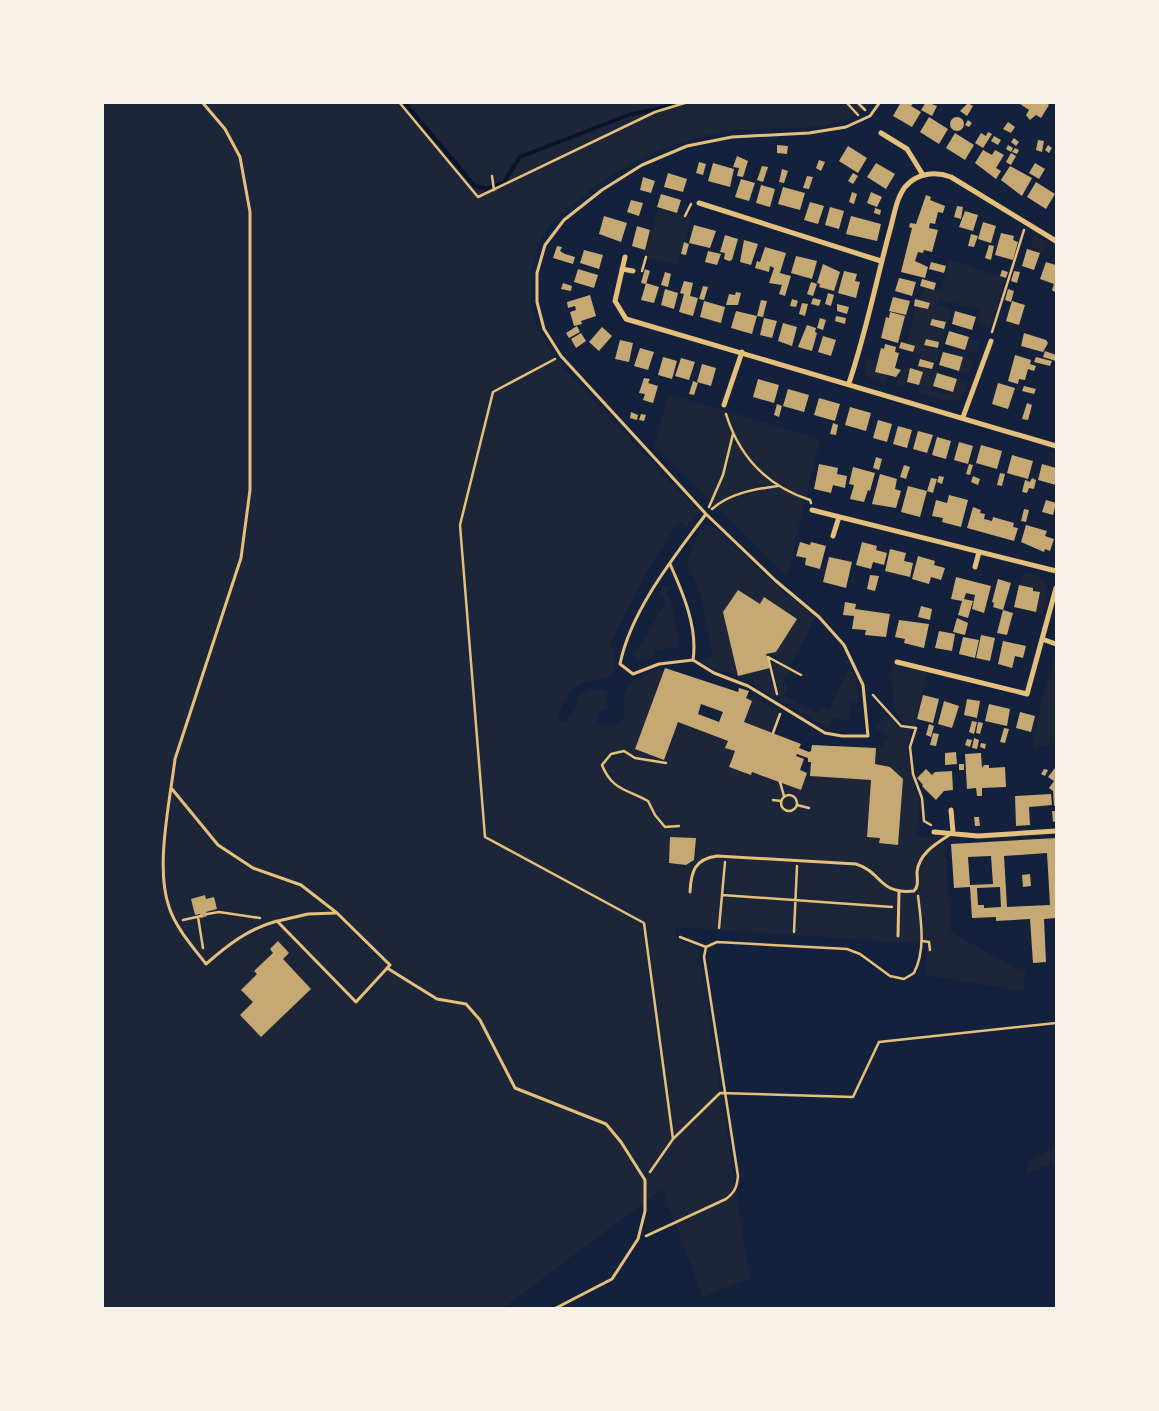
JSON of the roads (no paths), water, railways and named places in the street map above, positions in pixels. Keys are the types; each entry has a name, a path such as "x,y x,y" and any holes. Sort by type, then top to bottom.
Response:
{"street":[{"path":"881,133 907,149 923,175"},
{"path":"850,383 863,341 900,195 912,181 932,173 951,177 1056,241"},
{"path":"699,203 882,261"},
{"path":"625,258 616,301 618,309 626,319 850,383 1056,446"},
{"path":"622,269 633,271"},
{"path":"963,417 991,341"},
{"path":"724,405 742,352"},
{"path":"812,510 1056,571"},
{"path":"833,536 838,517"},
{"path":"974,567 979,552"},
{"path":"897,662 1027,694 1056,588"},
{"path":"1042,640 1056,644"},
{"path":"951,810 954,832"},
{"path":"934,832 954,832 978,836 1056,831"}],"lane":[{"path":"202,102 225,129 240,157 250,212 250,490 241,558 175,759 162,874 169,907 185,938 206,964 242,935 256,927 308,914 337,913"},
{"path":"706,514 640,610 623,648 620,664 633,674 659,664 693,660 714,673 748,686 825,733 868,736 863,685 859,672 844,645 819,616 776,581 706,514 561,356 544,329 537,302 537,273 545,245 560,226 602,190 642,165 686,146 732,137 809,133 846,127 870,116 880,102"},
{"path":"670,564 685,596 695,648 693,660"},
{"path":"172,788 218,845 253,868 301,885 337,913 390,964 356,1002 277,921"},
{"path":"690,892 691,874 699,862 711,857 725,856 856,864 867,869 886,888 899,892 916,890 917,871 921,859 932,846 954,832"},
{"path":"898,936 899,892"},
{"path":"387,968 437,999 466,1004 480,1020 515,1088 606,1124 621,1142 645,1180 645,1211 638,1239 612,1279 556,1308"}],"waterway":[{"path":"404,102 474,185 486,189 504,182 520,157 631,114 659,109 675,102"}]}
